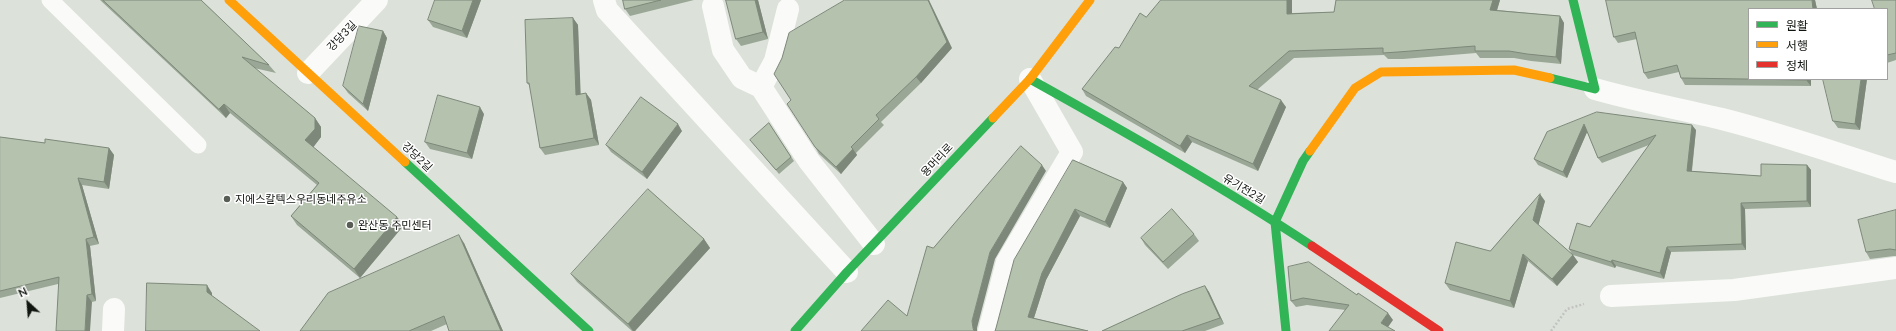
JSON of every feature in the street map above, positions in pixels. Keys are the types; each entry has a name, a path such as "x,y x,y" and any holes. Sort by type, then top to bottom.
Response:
{"street":[{"name":"강당2길","path":"229,0 589,331"},
{"path":"604,0 607,10 847,272"},
{"name":"용머리로","path":"794,331 847,272 1030,79 1090,0"},
{"path":"1573,0 1595,89"},
{"name":"강당3길","path":"308,73 369,4"},
{"path":"713,6 723,50 742,78 761,87 809,161 874,244"},
{"path":"761,87 776,62 788,9"},
{"path":"1286,331 1275,222 1303,161 1355,88 1381,72 1514,70 1595,89 1645,103 1722,119 1792,139 1896,172"},
{"path":"989,331 1007,262 1072,152 1030,79"},
{"name":"유기전2길","path":"1030,79 1138,139 1275,222 1439,331"},
{"path":"1611,296 1734,290 1896,268"},
{"path":"113,331 114,309"}],"lane":[{"path":"50,0 198,145"}],"path":[{"path":"1551,331 1567,309 1611,296"}],"building":[{"path":"103,0 201,0 269,65 242,57 315,118 315,129 305,140 397,217 354,269 291,216 319,183 224,104 219,109"},
{"path":"435,0 473,0 462,31 428,20"},
{"path":"623,0 661,0 625,9"},
{"path":"726,0 755,0 763,32 736,39"},
{"path":"845,0 928,0 947,42 916,77 876,115 879,119 851,147 853,149 836,167 815,147 787,104 791,100 774,74 782,58 789,33"},
{"path":"1161,0 1287,0 1287,14 1334,12 1336,0 1493,0 1490,10 1560,16 1556,57 1509,51 1475,51 1475,46 1383,53 1383,48 1289,51 1249,86 1281,100 1253,164 1187,135 1180,146 1082,89 1115,47 1119,48 1140,13 1146,17"},
{"path":"1606,0 1812,0 1813,8 1748,8 1748,79 1681,78 1677,65 1644,73 1635,32 1614,37"},
{"path":"1872,0 1896,0 1896,53 1888,55 1888,8 1875,8"},
{"path":"573,18 576,95 586,93 594,138 540,148 529,83 527,83 525,20"},
{"path":"359,26 383,31 363,104 343,86"},
{"path":"1823,80 1861,80 1855,124 1833,121"},
{"path":"438,95 480,107 467,153 425,142"},
{"path":"641,97 678,124 642,172 606,145"},
{"path":"1597,112 1692,125 1687,171 1761,176 1761,164 1807,165 1807,201 1741,203 1742,244 1667,247 1660,273 1612,260 1611,262 1569,249 1577,223 1590,227 1656,135 1598,158 1584,124 1563,172 1534,159 1547,132"},
{"path":"769,123 791,157 776,170 750,140"},
{"path":"0,137 45,143 45,139 109,148 104,182 78,178 94,237 86,239 92,294 87,295 85,331 56,331 59,277 0,291"},
{"path":"1021,146 1042,165 990,252 972,321 974,331 861,331 888,300 907,316 927,246 933,248"},
{"path":"1073,160 1123,182 1105,222 1075,209 1042,273 1028,317 1088,331 995,331 1014,260"},
{"path":"648,189 704,239 628,324 571,274"},
{"path":"1540,194 1533,220 1573,255 1552,279 1523,254 1510,301 1445,283 1456,242 1490,251"},
{"path":"1172,209 1194,234 1163,262 1141,238"},
{"path":"1896,210 1896,250 1890,249 1866,252 1858,220"},
{"path":"459,235 501,331 449,331 444,316 409,331 300,331 328,293"},
{"path":"1309,262 1357,295 1358,293 1388,313 1381,323 1395,331 1329,331 1349,305 1303,298 1291,301 1288,267"},
{"path":"147,283 207,285 207,292 260,331 146,331"},
{"path":"1205,286 1220,318 1182,331 1102,331 1182,294"}],"traffic: fast":[{"path":"1550,78 1595,89 1573,0"},
{"path":"1030,79 1208,181 1312,246"},
{"path":"795,331 847,272 993,118"},
{"path":"1286,331 1275,222 1303,161 1310,151"},
{"path":"405,162 589,331"}],"traffic: slow":[{"path":"229,0 405,162"},
{"path":"993,118 1030,79 1090,0"},
{"path":"1310,151 1355,88 1381,72 1514,70 1550,78"}],"traffic: jam":[{"path":"1312,246 1439,331"}],"place":[{"name":"지에스칼텍스우리동네주유소","path":"227,199"},
{"name":"완산동 주민센터","path":"350,225"}]}
